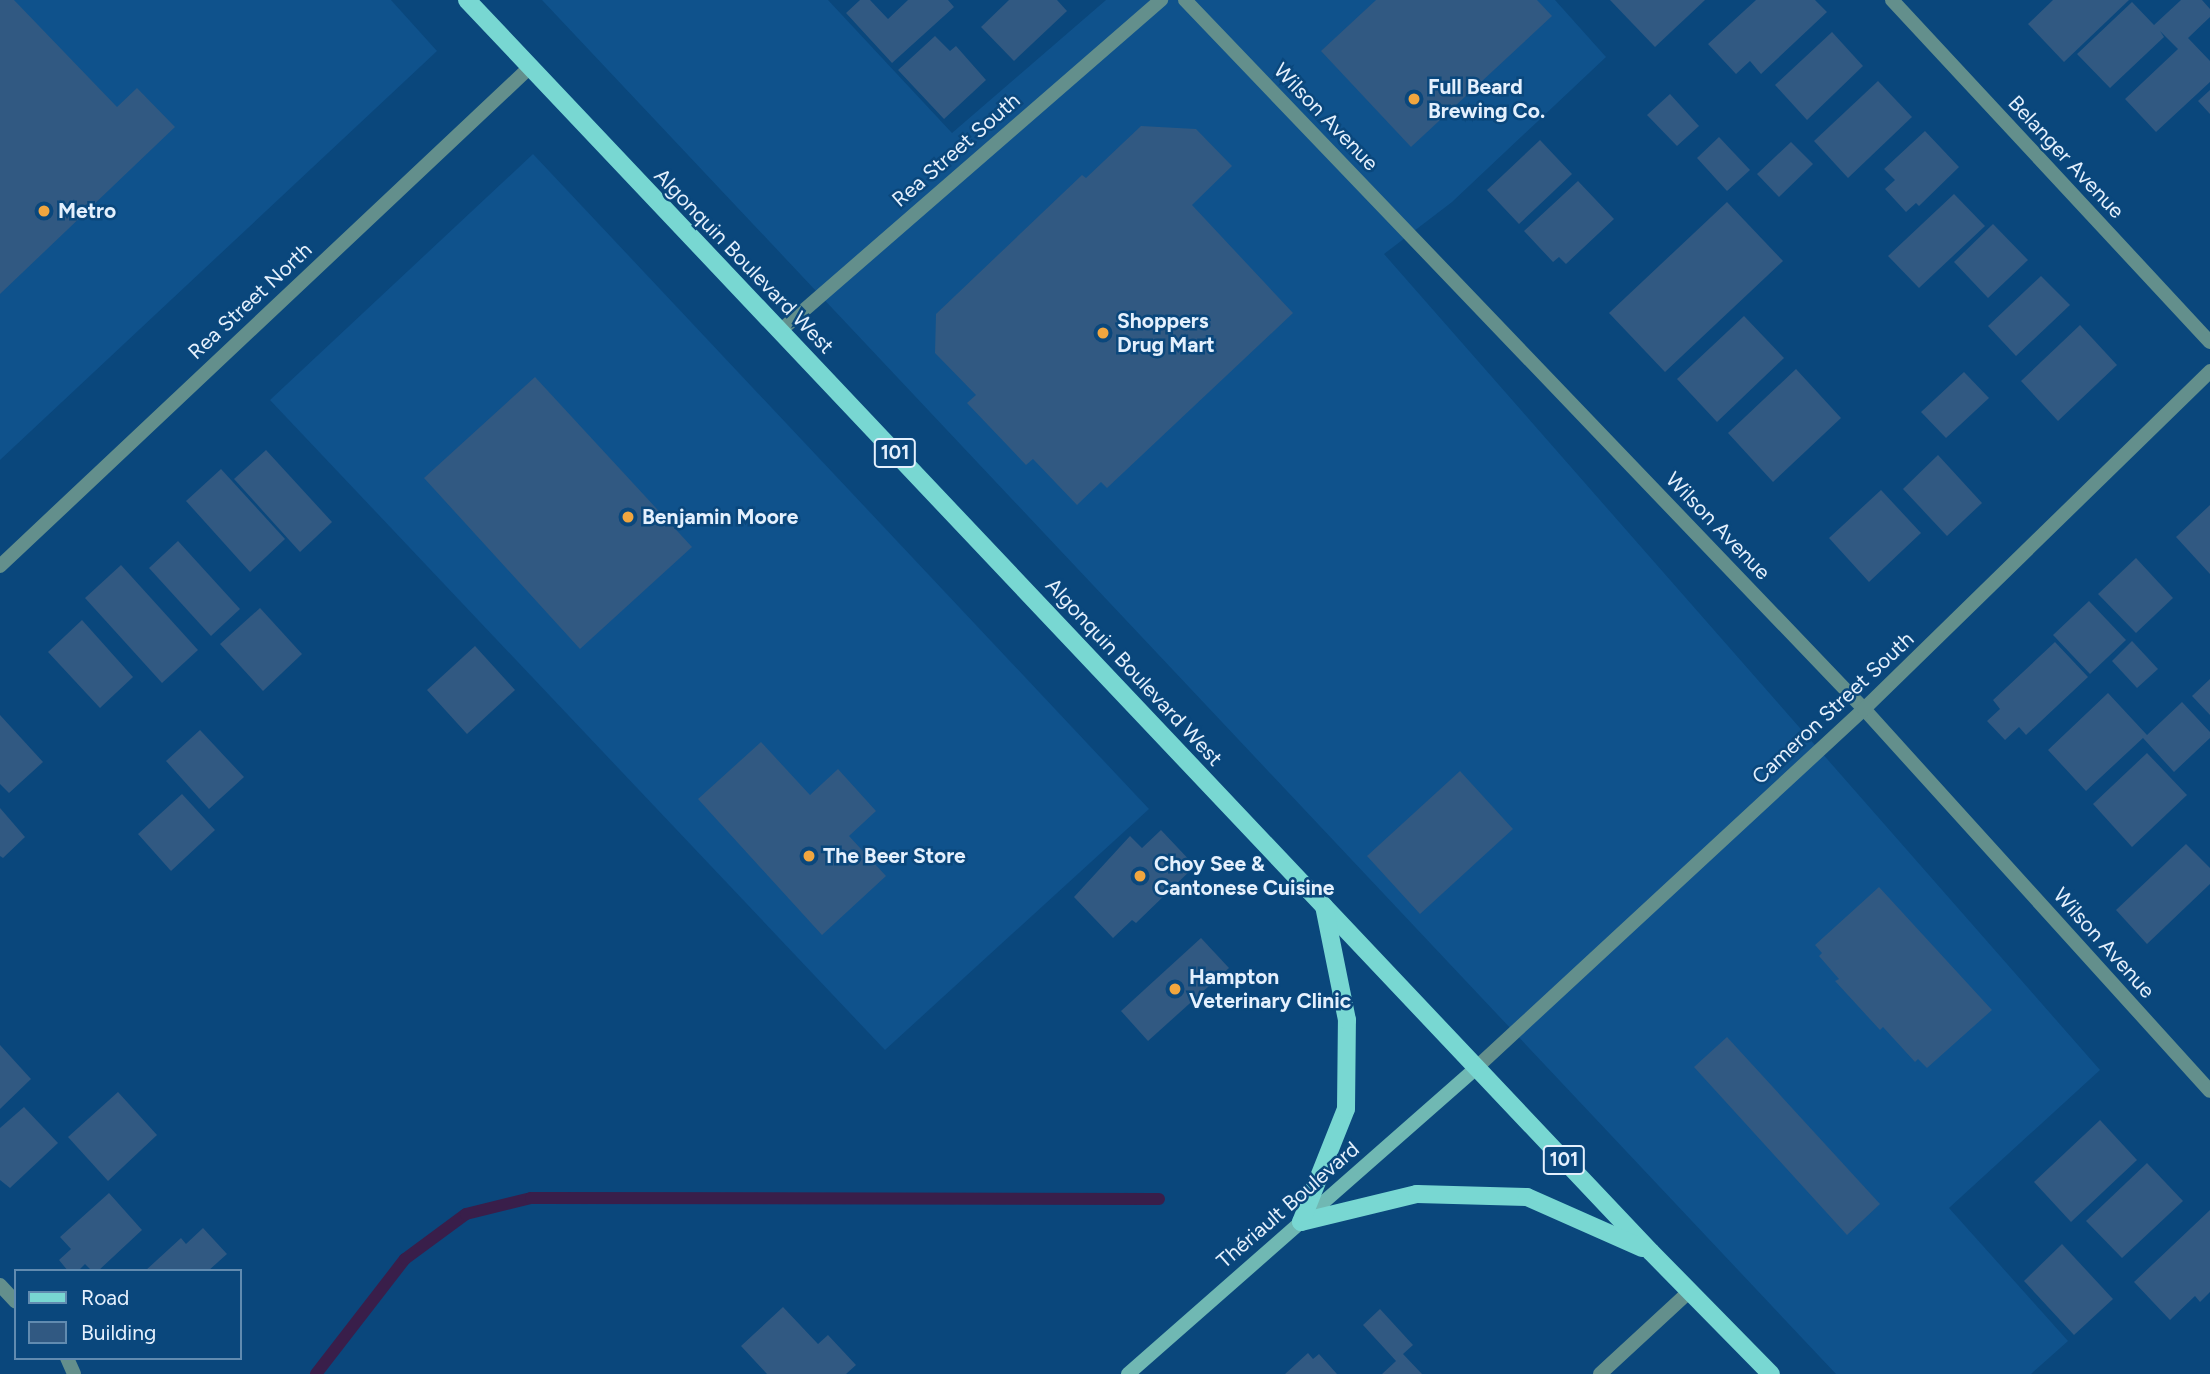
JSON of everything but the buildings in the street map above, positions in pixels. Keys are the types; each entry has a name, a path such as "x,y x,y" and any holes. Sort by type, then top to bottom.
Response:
{"main road":[{"name":"Algonquin Boulevard West","path":"467,0 1651,1252 1771,1374"},
{"path":"1301,1222 1346,1109 1347,1020 1325,906"},
{"name":"Thériault Boulevard","path":"1128,1374 1477,1067"},
{"path":"1301,1222 1417,1194 1527,1197 1651,1252"}],"street":[{"name":"Rea Street South","path":"780,331 1161,0"},
{"name":"Wilson Avenue","path":"1185,0 1864,709 2210,1091"},
{"name":"Belanger Avenue","path":"1892,0 2210,342"},
{"name":"Rea Street North","path":"0,566 529,68"},
{"name":"Cameron Street South","path":"1477,1067 1864,709 2210,371"},
{"path":"0,1285 14,1300"},
{"path":"1600,1374 1689,1292"}],"shaded area":[{"path":"0,0 391,0 437,51 0,460"},
{"path":"542,0 828,0 952,133 1106,0 1555,0 1606,57 1452,202 1384,254 2100,1070 1949,1208 2068,1341 2031,1374 1836,1374"},
{"path":"533,154 1149,809 885,1050 270,400"}],"waterway":[{"path":"316,1374 405,1259 466,1214 531,1198 1159,1199"}],"place":[{"name":"Full Beard Brewing Co.","path":"1414,99"},
{"name":"Metro","path":"44,211"},
{"name":"Shoppers Drug Mart","path":"1103,333"},
{"name":"Benjamin Moore","path":"628,517"},
{"name":"The Beer Store","path":"809,856"},
{"name":"Choy See & Cantonese Cuisine","path":"1140,876"},
{"name":"Hampton Veterinary Clinic","path":"1175,989"}]}
